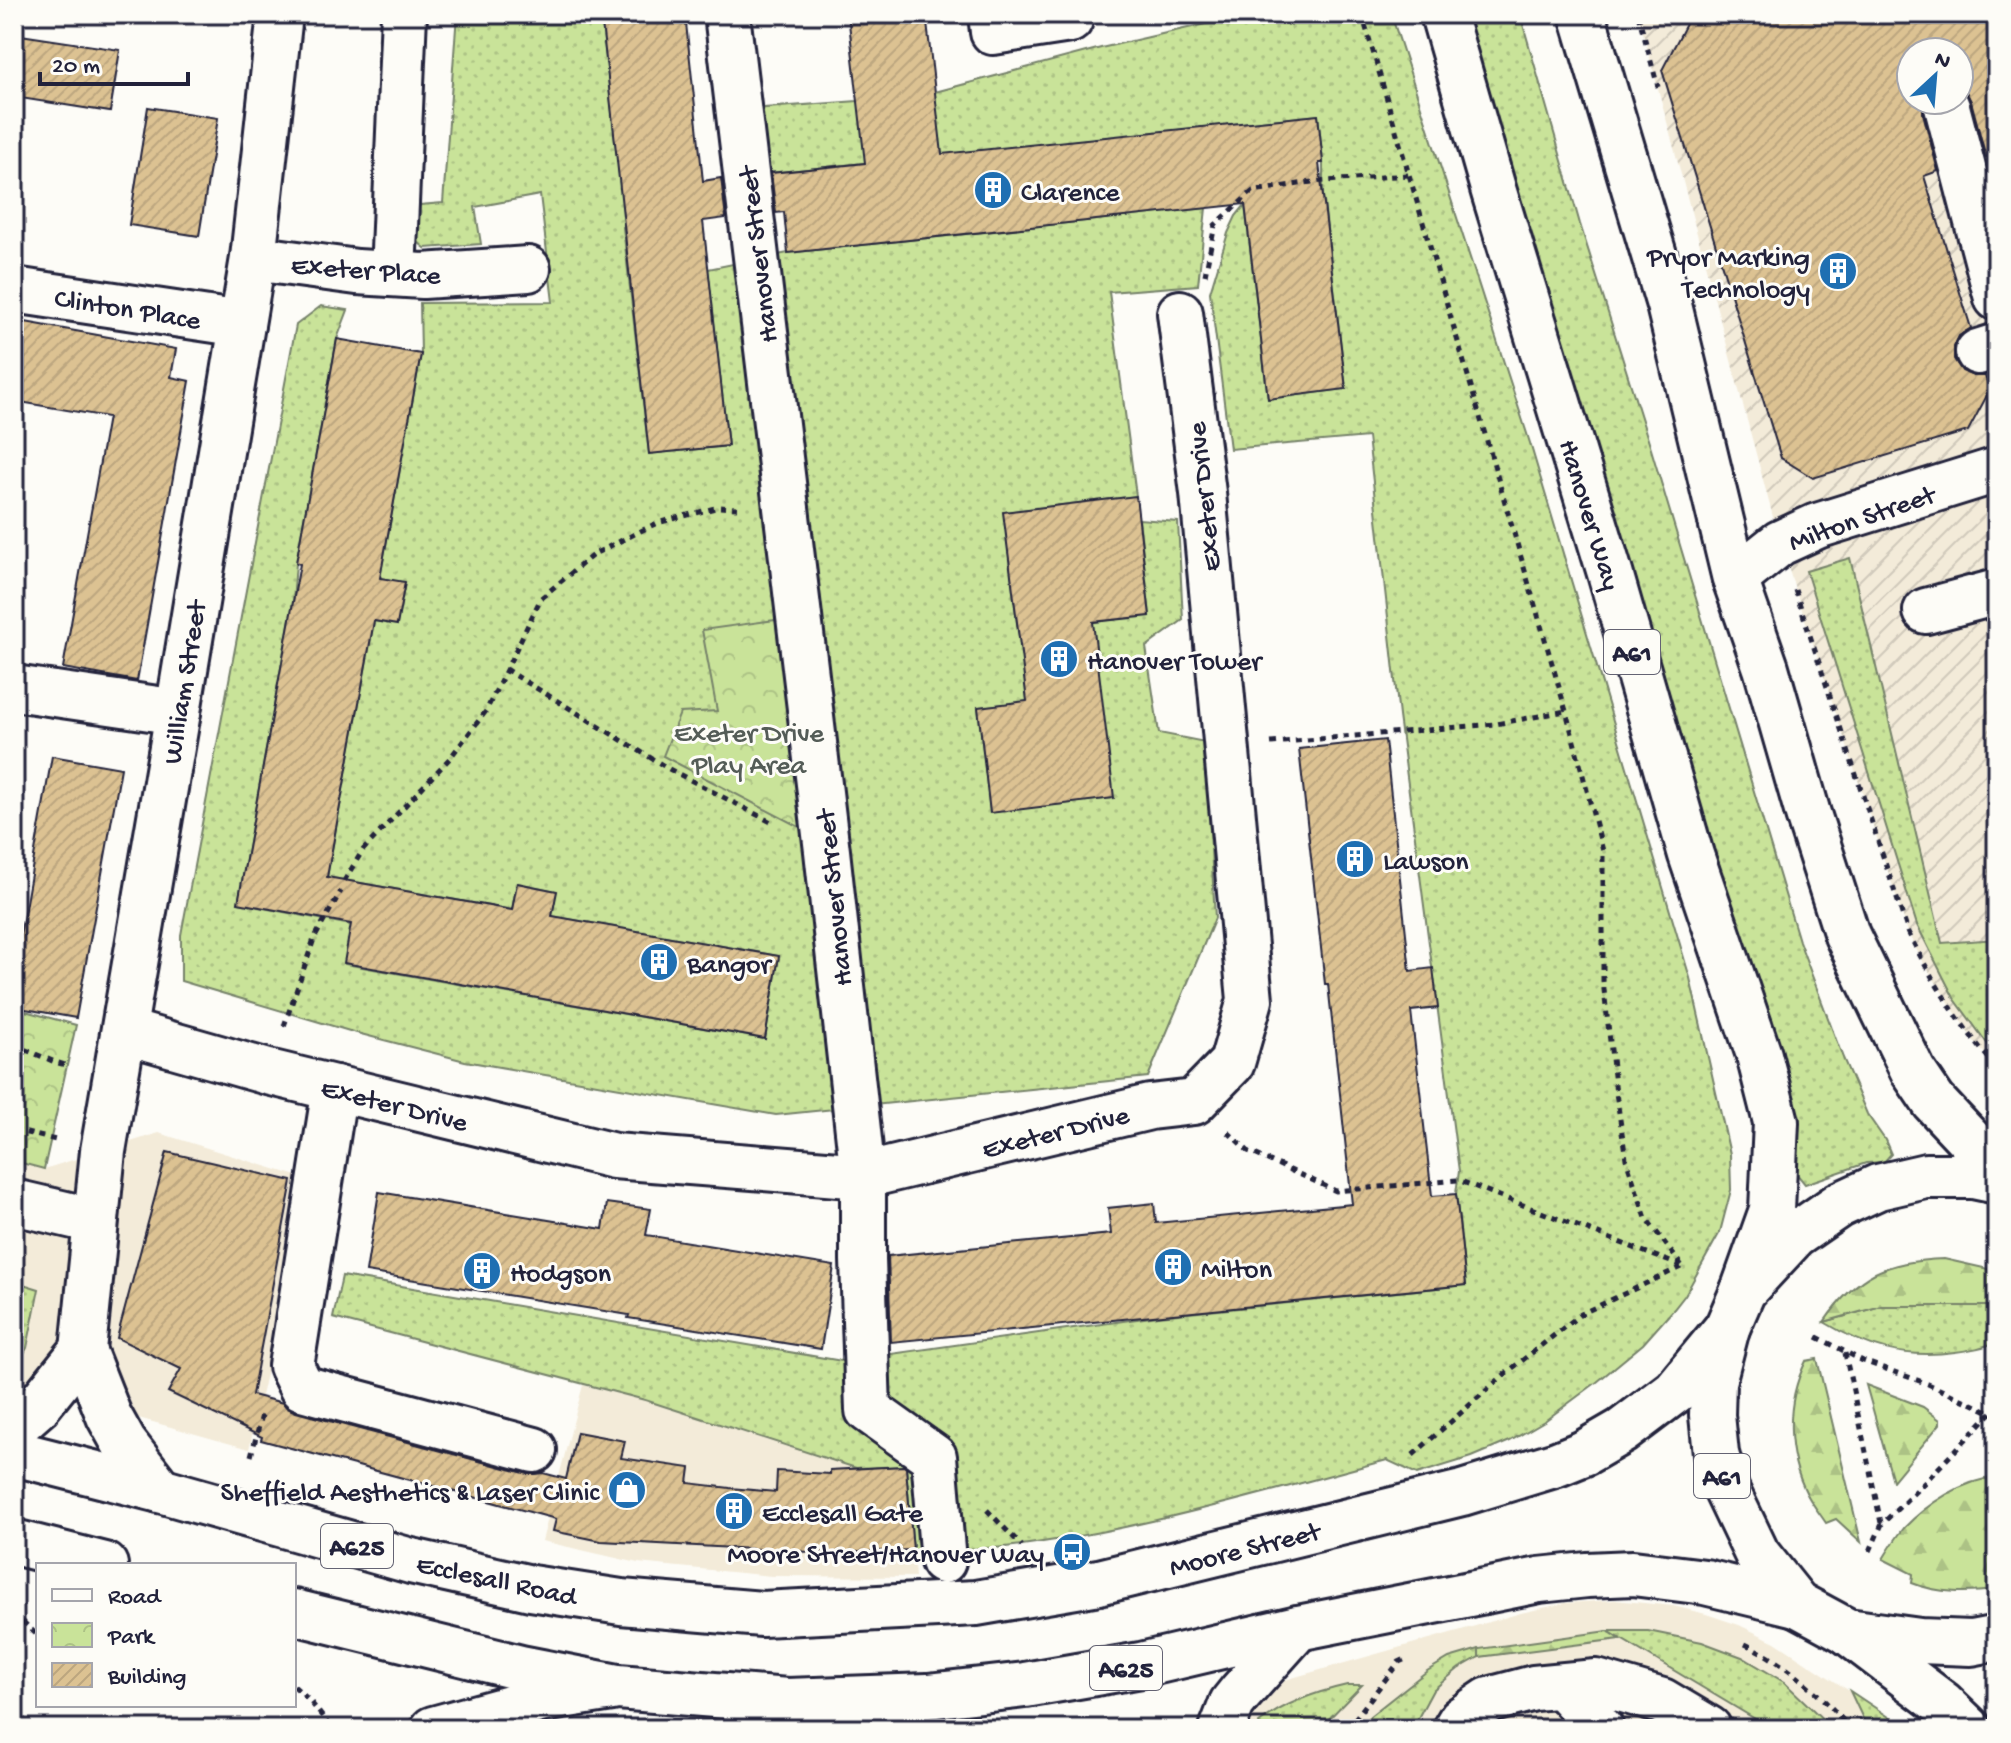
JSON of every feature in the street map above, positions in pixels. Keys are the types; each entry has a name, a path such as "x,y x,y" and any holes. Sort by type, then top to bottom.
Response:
{"main road":[{"name":"William Street","path":"160,1490 124,1443 109,1416 83,1350 103,1151 253,258 280,14"},
{"path":"393,274 404,14"},
{"name":"Hanover Street","path":"727,14 863,1176 868,1410 934,1457"},
{"path":"991,14 993,32 1070,20 1068,14"},
{"name":"Hanover Way","path":"1443,14 1610,573 1686,840 1759,1055 1776,1122 1772,1210 1735,1310"},
{"path":"1582,14 1669,305 1735,579 1766,668 1847,935 1913,1071 1934,1102 1997,1169"},
{"path":"1951,116 1986,202 1997,298"},
{"name":"Exeter Place","path":"253,258 357,272 423,276 528,269"},
{"name":"Clinton Place","path":"14,290 242,324"},
{"name":"Exeter Drive","path":"124,1031 268,1072 614,1156 863,1176 1150,1107 1194,1102 1232,1063 1250,1000 1203,493 1180,313"},
{"name":"Milton Street","path":"1735,579 1780,543 1817,526 1997,470"},
{"path":"1926,611 1997,592"},
{"path":"14,688 178,712"},
{"path":"335,1088 291,1366 302,1388 534,1450"},
{"name":"Moore Street","path":"706,1610 762,1614 976,1603 1099,1582 1462,1493 1557,1464 1584,1453 1622,1431 1675,1391 1794,1236 1839,1205 1878,1187 1926,1176 1973,1176 1997,1181"},
{"path":"14,1202 95,1221"},
{"name":"Moore Street","path":"1735,1310 1713,1382 1716,1454 1726,1489 1757,1554 1797,1604"},
{"path":"14,1427 38,1406 83,1350"},
{"name":"Ecclesall Road","path":"14,1453 160,1490 411,1561 531,1588 621,1602 706,1610"},
{"path":"934,1457 943,1561"},
{"path":"14,1542 97,1563"},
{"name":"Moore Street","path":"618,1687 799,1701 928,1696 1025,1685 1141,1665 1298,1628 1539,1580 1633,1573 1705,1582 1797,1604 1847,1631 1920,1641 1971,1643 1997,1638"},
{"name":"A625","path":"296,1612 521,1668 618,1687"},
{"path":"1222,1729 1232,1703 1298,1628"},
{"name":"A61","path":"1847,1631 1943,1704 1969,1729"},
{"path":"1455,1729 1461,1719 1489,1700 1534,1688 1579,1684 1662,1701 1709,1729"},
{"path":"1579,1684 1601,1729"},
{"path":"1579,1684 1638,1729"},
{"path":"433,1729 543,1699 618,1687"}],"path":[{"path":"1362,14 1566,711 1603,851 1603,981 1626,1159 1646,1218 1682,1266"},
{"path":"1638,14 1658,90"},
{"path":"1180,313 1200,298 1215,225 1253,191 1312,182 1409,175"},
{"path":"344,881 363,850 450,758 486,711 541,598 594,554 657,523 719,507 786,510"},
{"path":"1780,543 1908,932 1921,959 1973,1040 1997,1068"},
{"path":"505,669 669,769 827,851"},
{"path":"1226,747 1496,724 1566,711"},
{"path":"268,1072 314,939 341,891"},
{"path":"14,1045 55,1062 115,1077"},
{"path":"1194,1102 1248,1151 1336,1191 1458,1180 1682,1266"},
{"path":"1407,1460 1505,1374 1581,1314 1682,1266"},
{"path":"1817,1337 1863,1361 1928,1384 1994,1413"},
{"path":"1845,1352 1882,1524"},
{"path":"1870,1551 1882,1524 1994,1413 1997,1404"},
{"path":"934,1457 1030,1554"},
{"path":"14,1613 36,1634"},
{"path":"296,1688 332,1729"}],"shaded area":[{"path":"1638,14 1997,14 1997,1068 1973,1040 1921,959 1908,932 1780,543"},
{"path":"159,1133 310,1180 249,1449 14,1383 14,1161 44,1169"},
{"path":"583,1385 645,1400 856,1468 906,1466 915,1577 772,1576 638,1563 542,1541"},
{"path":"1615,1600 1673,1606 1739,1625 1775,1642 1907,1729 1203,1729 1211,1701 1521,1613 1565,1603"}],"green space":[{"path":"457,14 601,14 621,192 661,222 623,227 649,454 728,446 708,269 788,253 1206,208 1198,285 1109,292 1136,496 1004,512 1018,632 1041,700 978,707 990,812 1113,798 1086,623 1150,615 1139,519 1178,522 1183,620 1146,647 1159,733 1205,742 1215,918 1148,1077 776,1115 465,1061 353,1032 181,981 181,935 296,325 321,306 348,310 337,339 238,903 351,925 345,964 765,1039 779,956 552,916 556,891 517,883 512,910 327,877 374,621 397,624 405,583 380,578 421,354 420,303 553,302 540,195 475,207 481,244 425,248 409,235 408,206 443,203"},
{"path":"1249,14 1391,14 1530,443 1690,978 1730,1154 1731,1190 1720,1232 1685,1295 1643,1344 1597,1382 1546,1420 1510,1441 1472,1457 1417,1474 1387,1460 1197,1510 1053,1540 1005,1547 913,1550 906,1466 856,1468 645,1400 333,1318 342,1276 842,1361 1158,1316 1466,1285 1456,1194 1459,1171 1399,716 1368,437 1230,449 1210,292 1228,233 1245,205 1268,399 1346,389 1323,195 1318,115 746,173 738,110 935,92 1101,48"},
{"path":"1461,14 1520,14 1580,224 1799,941 1867,1114 1891,1154 1884,1162 1866,1163 1805,1184 1797,1174 1792,1114 1700,835 1545,281"},
{"path":"1850,558 1942,943 1997,939 1997,1057 1954,998 1917,925 1806,571"},
{"name":"Exeter Drive Play Area","path":"783,619 807,831 663,756 680,713 717,711 702,630"},
{"path":"14,1008 76,1025 44,1169 14,1161"},
{"path":"1944,1259 1997,1271 1997,1306 1881,1306 1824,1322 1849,1292 1875,1273 1905,1263"},
{"path":"23,1284 39,1289 27,1348 14,1365 14,1317"},
{"path":"1881,1306 1997,1306 1997,1341 1955,1352 1919,1354 1871,1345 1824,1322"},
{"path":"1817,1359 1861,1542 1836,1519 1826,1523 1808,1496 1795,1463 1791,1429 1794,1394 1806,1361"},
{"path":"1866,1385 1923,1407 1940,1420 1940,1424 1893,1481"},
{"path":"1997,1477 1997,1590 1954,1592 1922,1587 1912,1583 1913,1574 1883,1559 1904,1528 1923,1510 1959,1488"},
{"path":"1608,1631 1648,1631 1702,1642 1742,1657 1784,1682 1833,1729 1772,1729"},
{"path":"1608,1631 1620,1639 1479,1657 1479,1649"},
{"path":"1479,1649 1479,1657 1458,1669 1433,1690 1412,1729 1358,1729 1427,1671 1449,1658"},
{"path":"1347,1685 1362,1685 1319,1729 1261,1729 1259,1723 1290,1704"},
{"path":"1850,1691 1907,1729 1871,1729"}],"building":[{"path":"601,14 685,14 703,181 721,178 726,218 703,221 728,446 649,454"},
{"path":"848,14 926,14 942,154 1318,115 1323,163 1319,163 1346,389 1268,399 1245,204 788,253 784,212 776,213 771,173 865,163"},
{"name":"Pryor Marking Technology","path":"1706,14 1997,14 1997,154 1986,157 1975,116 1975,36 1895,36 1895,116 1924,116 1938,171 1924,176 1971,328 1959,336 1954,347 1954,359 1962,371 1973,376 1985,376 1990,390 1968,431 1813,478 1781,458 1662,70 1688,20"},
{"path":"14,34 120,50 110,112 14,97"},
{"path":"148,107 218,118 199,236 129,225"},
{"path":"14,320 176,349 171,377 190,381 137,681 63,668 108,417 14,401"},
{"path":"337,339 421,354 380,578 405,582 397,625 374,621 327,877 512,910 517,883 557,891 552,916 779,956 765,1039 344,963 351,924 238,903 300,564 296,563"},
{"name":"Hanover Tower","path":"1136,496 1150,616 1093,622 1114,798 990,813 978,707 1027,701 1003,512"},
{"path":"1385,740 1410,971 1433,968 1438,1008 1411,1011 1432,1196 1456,1194 1466,1285 891,1342 888,1256 1111,1234 1108,1208 1154,1203 1156,1223 1352,1204 1299,749"},
{"path":"52,756 121,768 76,1018 14,1007 14,970"},
{"path":"167,1152 292,1181 252,1395 283,1403 296,1412 528,1474 543,1473 566,1479 577,1432 625,1441 621,1458 690,1468 688,1483 730,1488 776,1492 777,1471 830,1474 830,1470 904,1466 913,1550 830,1553 601,1541 553,1531 556,1519 261,1440 262,1437 168,1392 181,1369 117,1338"},
{"name":"Hodgson","path":"379,1192 603,1229 607,1203 651,1209 646,1235 834,1266 821,1349 366,1272"}],"place":[{"name":"Clarence","path":"993,190"},
{"name":"Pryor Marking Technology","path":"1838,271"},
{"name":"Hanover Tower","path":"1059,659"},
{"name":"Lawson","path":"1355,859"},
{"name":"Bangor","path":"659,962"},
{"name":"Milton","path":"1173,1267"},
{"name":"Hodgson","path":"482,1271"},
{"name":"Sheffield Aesthetics & Laser Clinic","path":"627,1490"},
{"name":"Ecclesall Gate","path":"734,1511"},
{"name":"Moore Street/Hanover Way","path":"1072,1552"}]}
